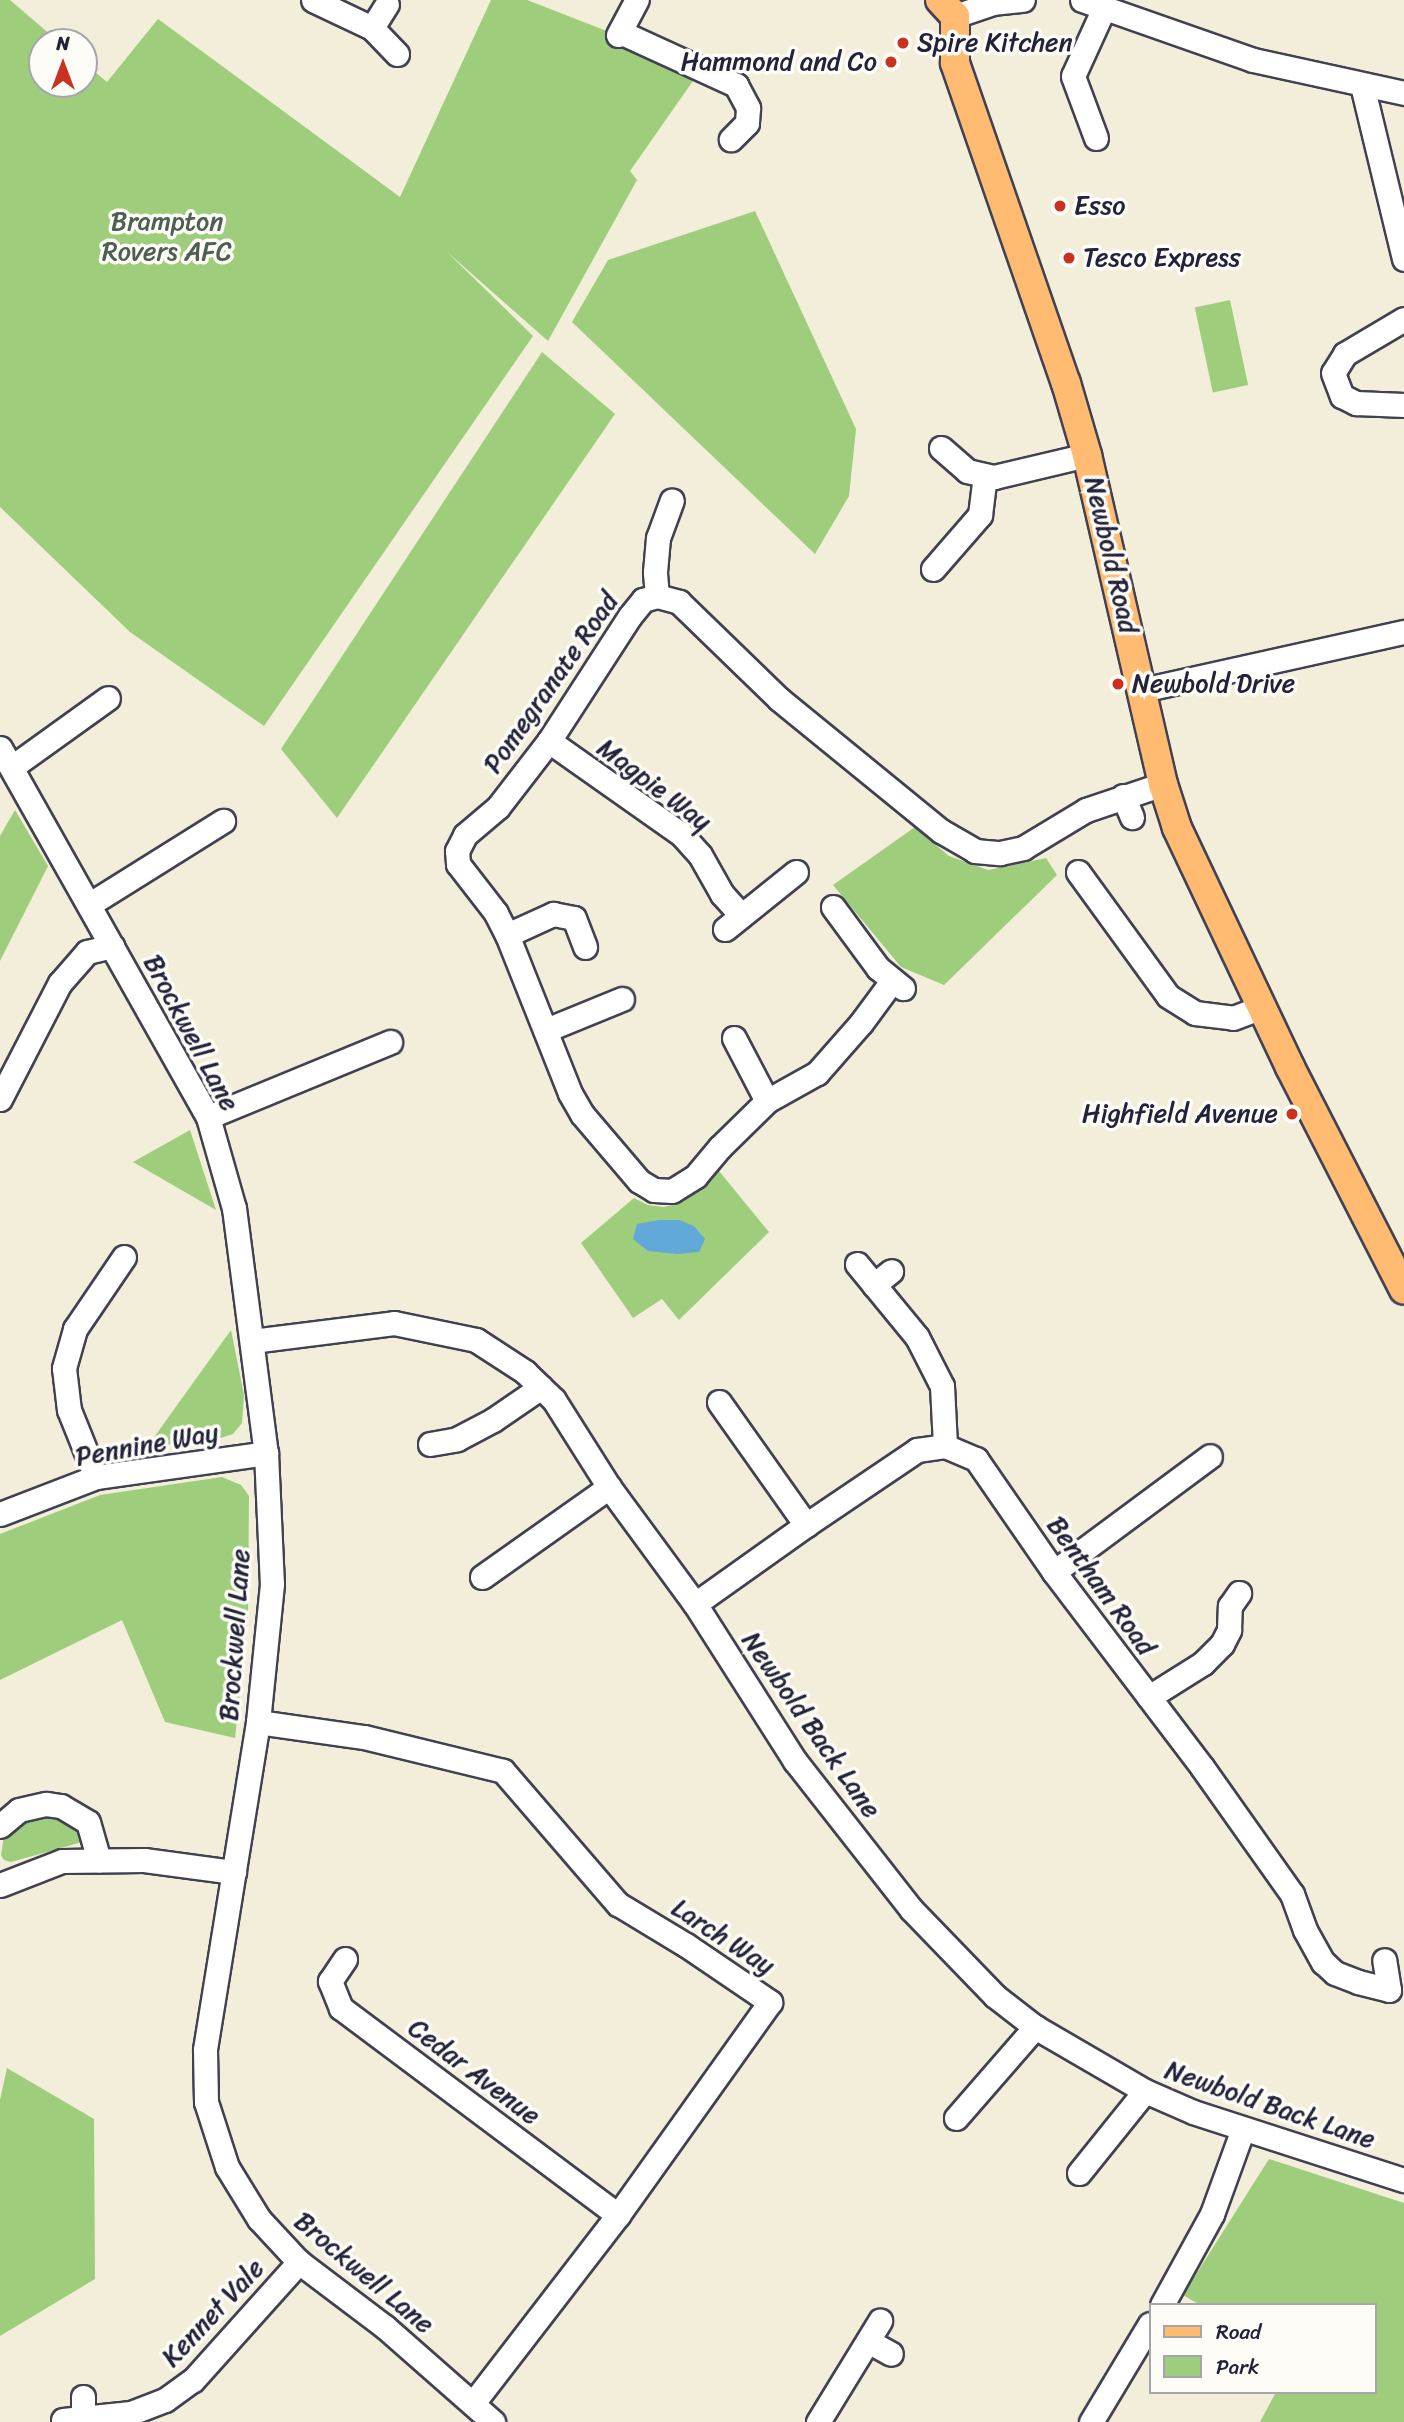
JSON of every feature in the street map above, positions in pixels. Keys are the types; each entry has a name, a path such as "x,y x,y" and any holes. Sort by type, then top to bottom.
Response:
{"main road":[{"name":"Newbold Road","path":"948,8 955,64 1066,383 1087,455 1163,784 1177,828 1206,894 1404,1290"}],"street":[{"path":"313,0 372,28 397,54"},
{"path":"637,0 619,34 736,85 748,108 747,123 731,139"},
{"path":"948,8 1023,0"},
{"path":"372,28 387,4"},
{"path":"1096,138 1073,76 1093,4 1253,60 1404,93"},
{"path":"1362,85 1404,259"},
{"path":"1404,319 1345,354 1333,373 1342,396 1356,403 1404,405"},
{"path":"940,447 967,471 994,477 1087,455"},
{"path":"933,569 980,515 985,475"},
{"path":"657,596 655,572 658,538 672,500"},
{"name":"Pomegranate Road","path":"833,906 891,979 860,1023 817,1073 767,1101 720,1147 696,1176 672,1191 654,1190 639,1181 582,1114 570,1093 507,934 496,913 458,864 457,851 465,835 498,807 549,741 629,616 643,600 657,596 679,602 779,699 941,831 975,851 1000,853 1023,848 1086,810 1163,784"},
{"path":"1142,690 1404,632"},
{"path":"6,757 108,698"},
{"name":"Magpie Way","path":"549,741 681,834 700,855 722,894 741,915 796,872"},
{"name":"Brockwell Lane","path":"6,757 208,1117 233,1208 266,1453 272,1584 258,1722 205,2050 206,2102 227,2167 259,2219 299,2262 385,2327 474,2402 493,2422"},
{"path":"1123,796 1132,817"},
{"path":"90,905 222,821"},
{"path":"1079,872 1168,996 1195,1013 1233,1018 1262,1007"},
{"path":"507,934 553,914 574,918 585,947"},
{"path":"0,1099 60,983 87,952 112,946"},
{"path":"546,1030 622,999"},
{"path":"734,1038 767,1101"},
{"path":"208,1117 390,1042"},
{"path":"96,1478 69,1410 64,1368 75,1329 124,1257"},
{"path":"695,1604 918,1450 944,1446 942,1385 882,1278 857,1264"},
{"name":"Newbold Back Lane","path":"252,1341 394,1323 476,1340 525,1372 554,1400 609,1487 695,1604 795,1761 911,1909 995,1996 1035,2027 1145,2091 1244,2129 1404,2180"},
{"path":"430,1444 457,1439 541,1387"},
{"path":"719,1402 806,1525"},
{"name":"Bentham Road","path":"944,1446 976,1459 1054,1572 1292,1894 1305,1930 1324,1962 1335,1973 1397,1992"},
{"name":"Pennine Way","path":"0,1514 96,1478 266,1453"},
{"path":"1054,1572 1210,1456"},
{"path":"482,1577 609,1487"},
{"path":"1149,1698 1203,1663 1222,1644 1229,1630 1230,1606 1240,1593"},
{"name":"Larch Way","path":"258,1722 364,1737 503,1771 618,1904 686,1945 771,2002 618,2215 474,2402"},
{"path":"0,1826 19,1810 46,1804 61,1806 88,1822 99,1860"},
{"path":"1,1880 62,1861 144,1860 234,1872"},
{"name":"Cedar Avenue","path":"345,1959 330,1980 341,2008 618,2215"},
{"name":"Bentham Road","path":"1384,1961 1397,1992"},
{"path":"956,2118 1035,2027"},
{"path":"1079,2174 1145,2091"},
{"path":"1163,2303 1212,2214 1244,2129"},
{"name":"Kennet Vale","path":"76,2412 131,2413 165,2400 193,2380 299,2262"},
{"path":"1091,2422 1148,2328"},
{"path":"818,2422 874,2331 891,2354"}],"green space":[{"name":"Brampton Rovers AFC","path":"0,0 10,0 43,28 28,28 28,98 98,98 98,75 107,82 158,19 400,197 491,0 527,0 702,68 630,171 637,180 548,341 446,251 533,336 264,726 130,632 0,507"},
{"path":"755,211 856,429 849,496 815,554 572,322 608,260"},
{"path":"1230,300 1248,385 1213,393 1195,307"},
{"path":"542,352 615,414 337,818 281,749"},
{"path":"15,810 48,866 0,961 0,836"},
{"path":"915,827 949,856 988,870 1046,858 1057,875 944,985 901,967 833,885"},
{"path":"190,1130 216,1210 133,1162"},
{"path":"719,1171 769,1232 679,1320 662,1299 633,1318 581,1243 634,1198 648,1205 664,1207 683,1202"},
{"path":"231,1330 244,1395 242,1423 233,1434 217,1439 147,1447"},
{"path":"222,1477 241,1485 249,1496 248,1615 235,1738 165,1722 122,1620 0,1680 0,1534 100,1495"},
{"path":"69,1814 86,1841 11,1862 4,1860 1,1855 4,1836 24,1816"},
{"path":"7,2068 94,2119 95,2279 0,2336 0,2100"},
{"path":"1269,2159 1404,2203 1404,2422 1260,2422 1275,2394 1376,2394 1376,2303 1197,2303 1183,2295"}],"water":[{"path":"679,1220 694,1226 705,1239 699,1252 677,1254 648,1251 633,1239 637,1224"}],"place":[{"name":"Spire Kitchen","path":"903,43"},
{"name":"Hammond and Co","path":"891,62"},
{"name":"Esso","path":"1060,206"},
{"name":"Tesco Express","path":"1069,258"},
{"name":"Newbold Drive","path":"1118,684"},
{"name":"Highfield Avenue","path":"1292,1114"}]}
